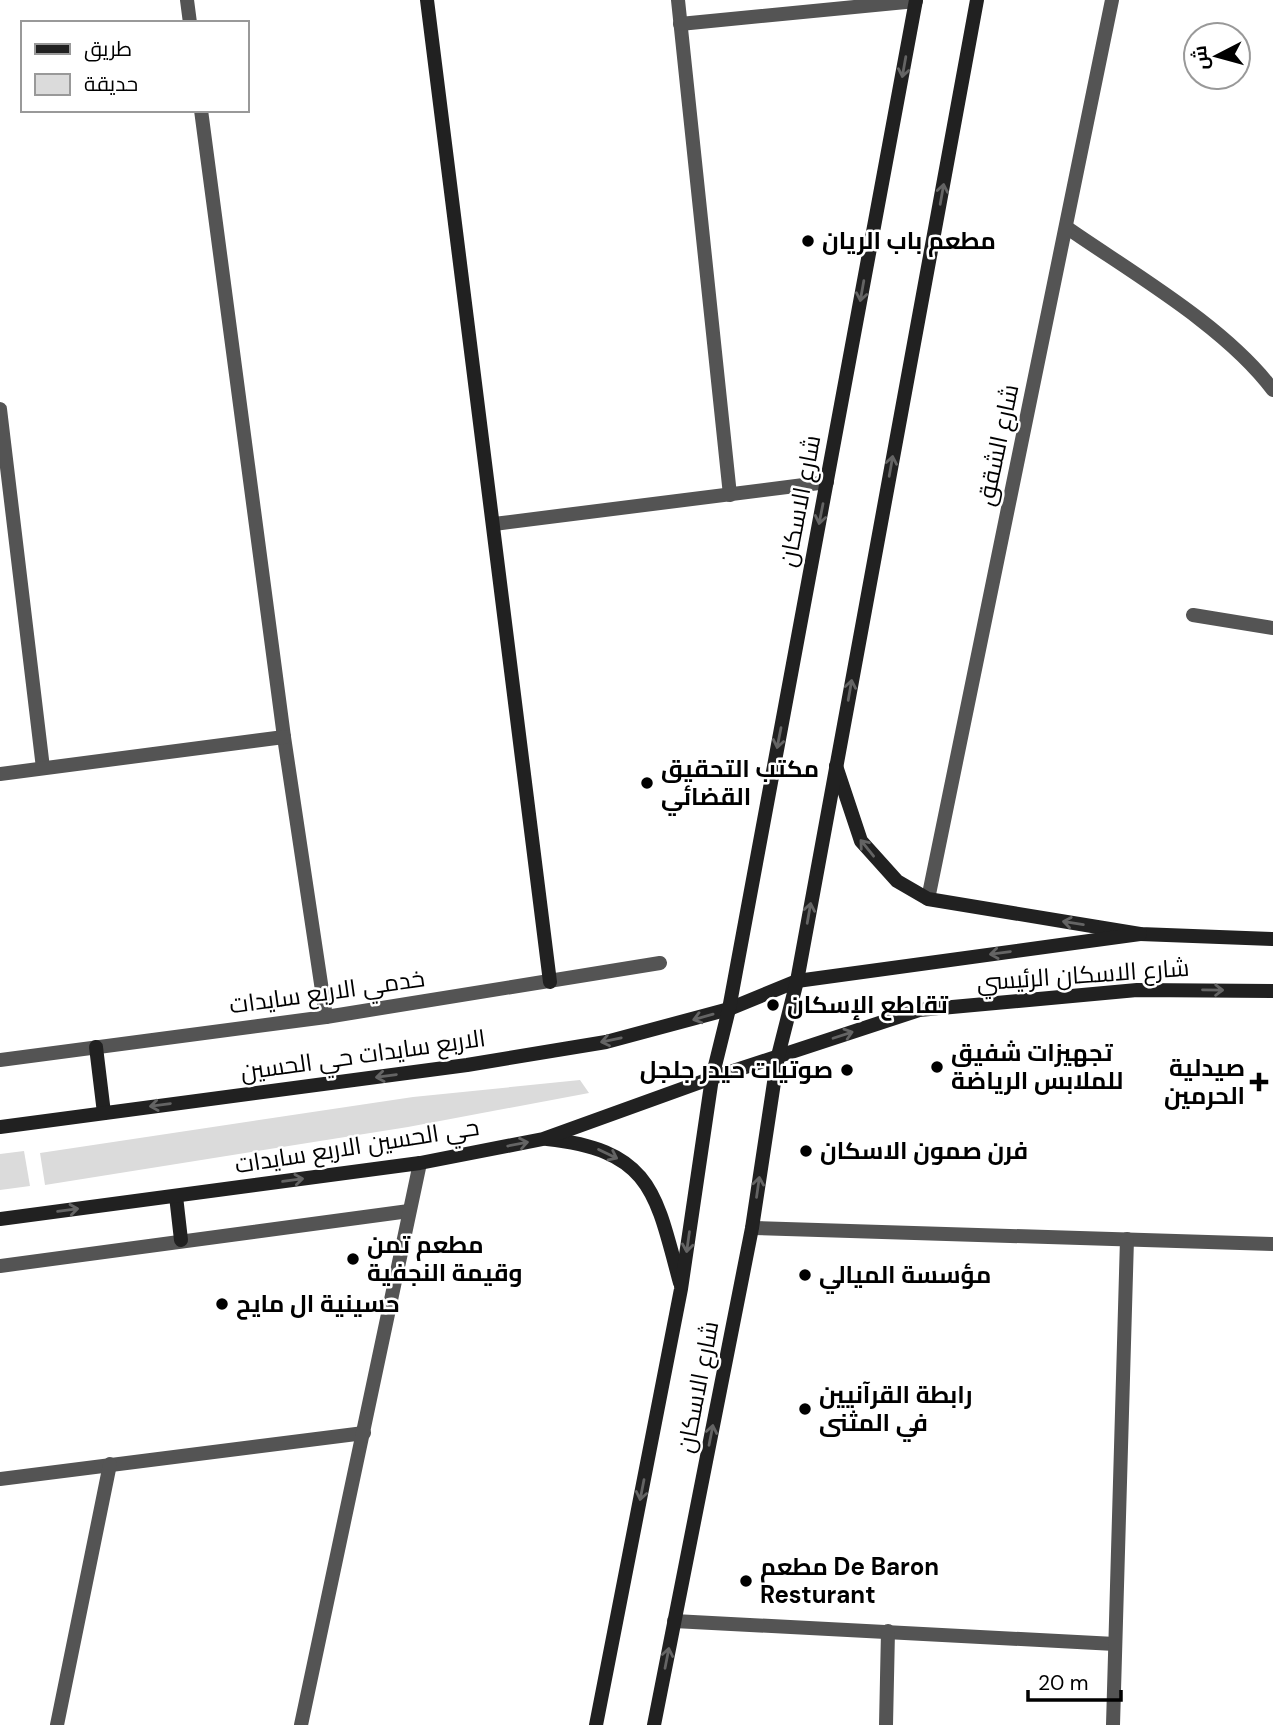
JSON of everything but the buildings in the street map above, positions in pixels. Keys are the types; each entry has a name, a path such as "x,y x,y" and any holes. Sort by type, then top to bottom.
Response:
{"main road":[{"path":"427,0 550,982"},
{"name":"شارع الاسكان","path":"596,1725 681,1289 712,1078 729,1009 916,0"},
{"path":"797,981 978,0"},
{"path":"836,765 861,841 897,881 928,899 1140,934"},
{"name":"الاربع سايدات حي الحسين","path":"0,1127 467,1065 606,1042 729,1009 797,981 1140,934"},
{"name":"شارع الاسكان الرئيسي","path":"1140,934 1273,939"},
{"name":"شارع الاسكان","path":"654,1725 752,1228 778,1056 797,981"},
{"name":"شارع الاسكان الرئيسي","path":"712,1078 919,1010 1137,990 1273,991"},
{"path":"96,1047 104,1113"},
{"name":"حي الحسين الاربع سايدات","path":"0,1219 420,1163 542,1139 712,1078"},
{"path":"542,1139 580,1143 613,1154 650,1188 661,1212 681,1289"},
{"path":"176,1196 181,1240"}],"street":[{"path":"187,0 190,21"},
{"path":"678,0 730,495"},
{"path":"680,24 916,0"},
{"name":"شارع الشقق","path":"928,899 1112,0"},
{"path":"201,112 284,737 326,1017"},
{"path":"1066,227 1206,326 1255,366 1273,390"},
{"path":"0,409 43,768"},
{"path":"494,524 827,482"},
{"path":"1193,615 1273,628"},
{"path":"0,774 284,737"},
{"name":"خدمي الاربع سايدات","path":"0,1060 326,1017 660,963"},
{"path":"301,1725 365,1433 420,1163"},
{"path":"0,1266 409,1211"},
{"path":"752,1228 1273,1244"},
{"path":"1113,1725 1127,1239"},
{"path":"0,1479 365,1433"},
{"path":"57,1725 110,1464"},
{"path":"674,1621 1115,1644"},
{"path":"886,1725 888,1632"}],"green space":[{"path":"580,1080 589,1093 408,1127 45,1185 40,1153 413,1097"},
{"path":"24,1151 30,1186 0,1190 0,1154"}],"place":[{"name":"مطعم باب الريان","path":"808,241"},
{"name":"مكتب التحقيق القضائي","path":"647,783"},
{"name":"تقاطع الإسكان","path":"773,1005"},
{"name":"تجهيزات شفيق للملابس الرياضة","path":"937,1067"},
{"name":"صوتيات حيدر جلجل","path":"847,1070"},
{"name":"صيدلية الحرمين","path":"1259,1082"},
{"name":"فرن صمون الاسكان","path":"806,1151"},
{"name":"مطعم تمن وقيمة النجفية","path":"353,1259"},
{"name":"مؤسسة الميالي","path":"805,1275"},
{"name":"حسينية ال مايح","path":"222,1304"},
{"name":"رابطة القرآنيين في المثنى","path":"805,1409"},
{"name":"مطعم De Baron Resturant","path":"746,1581"}]}
